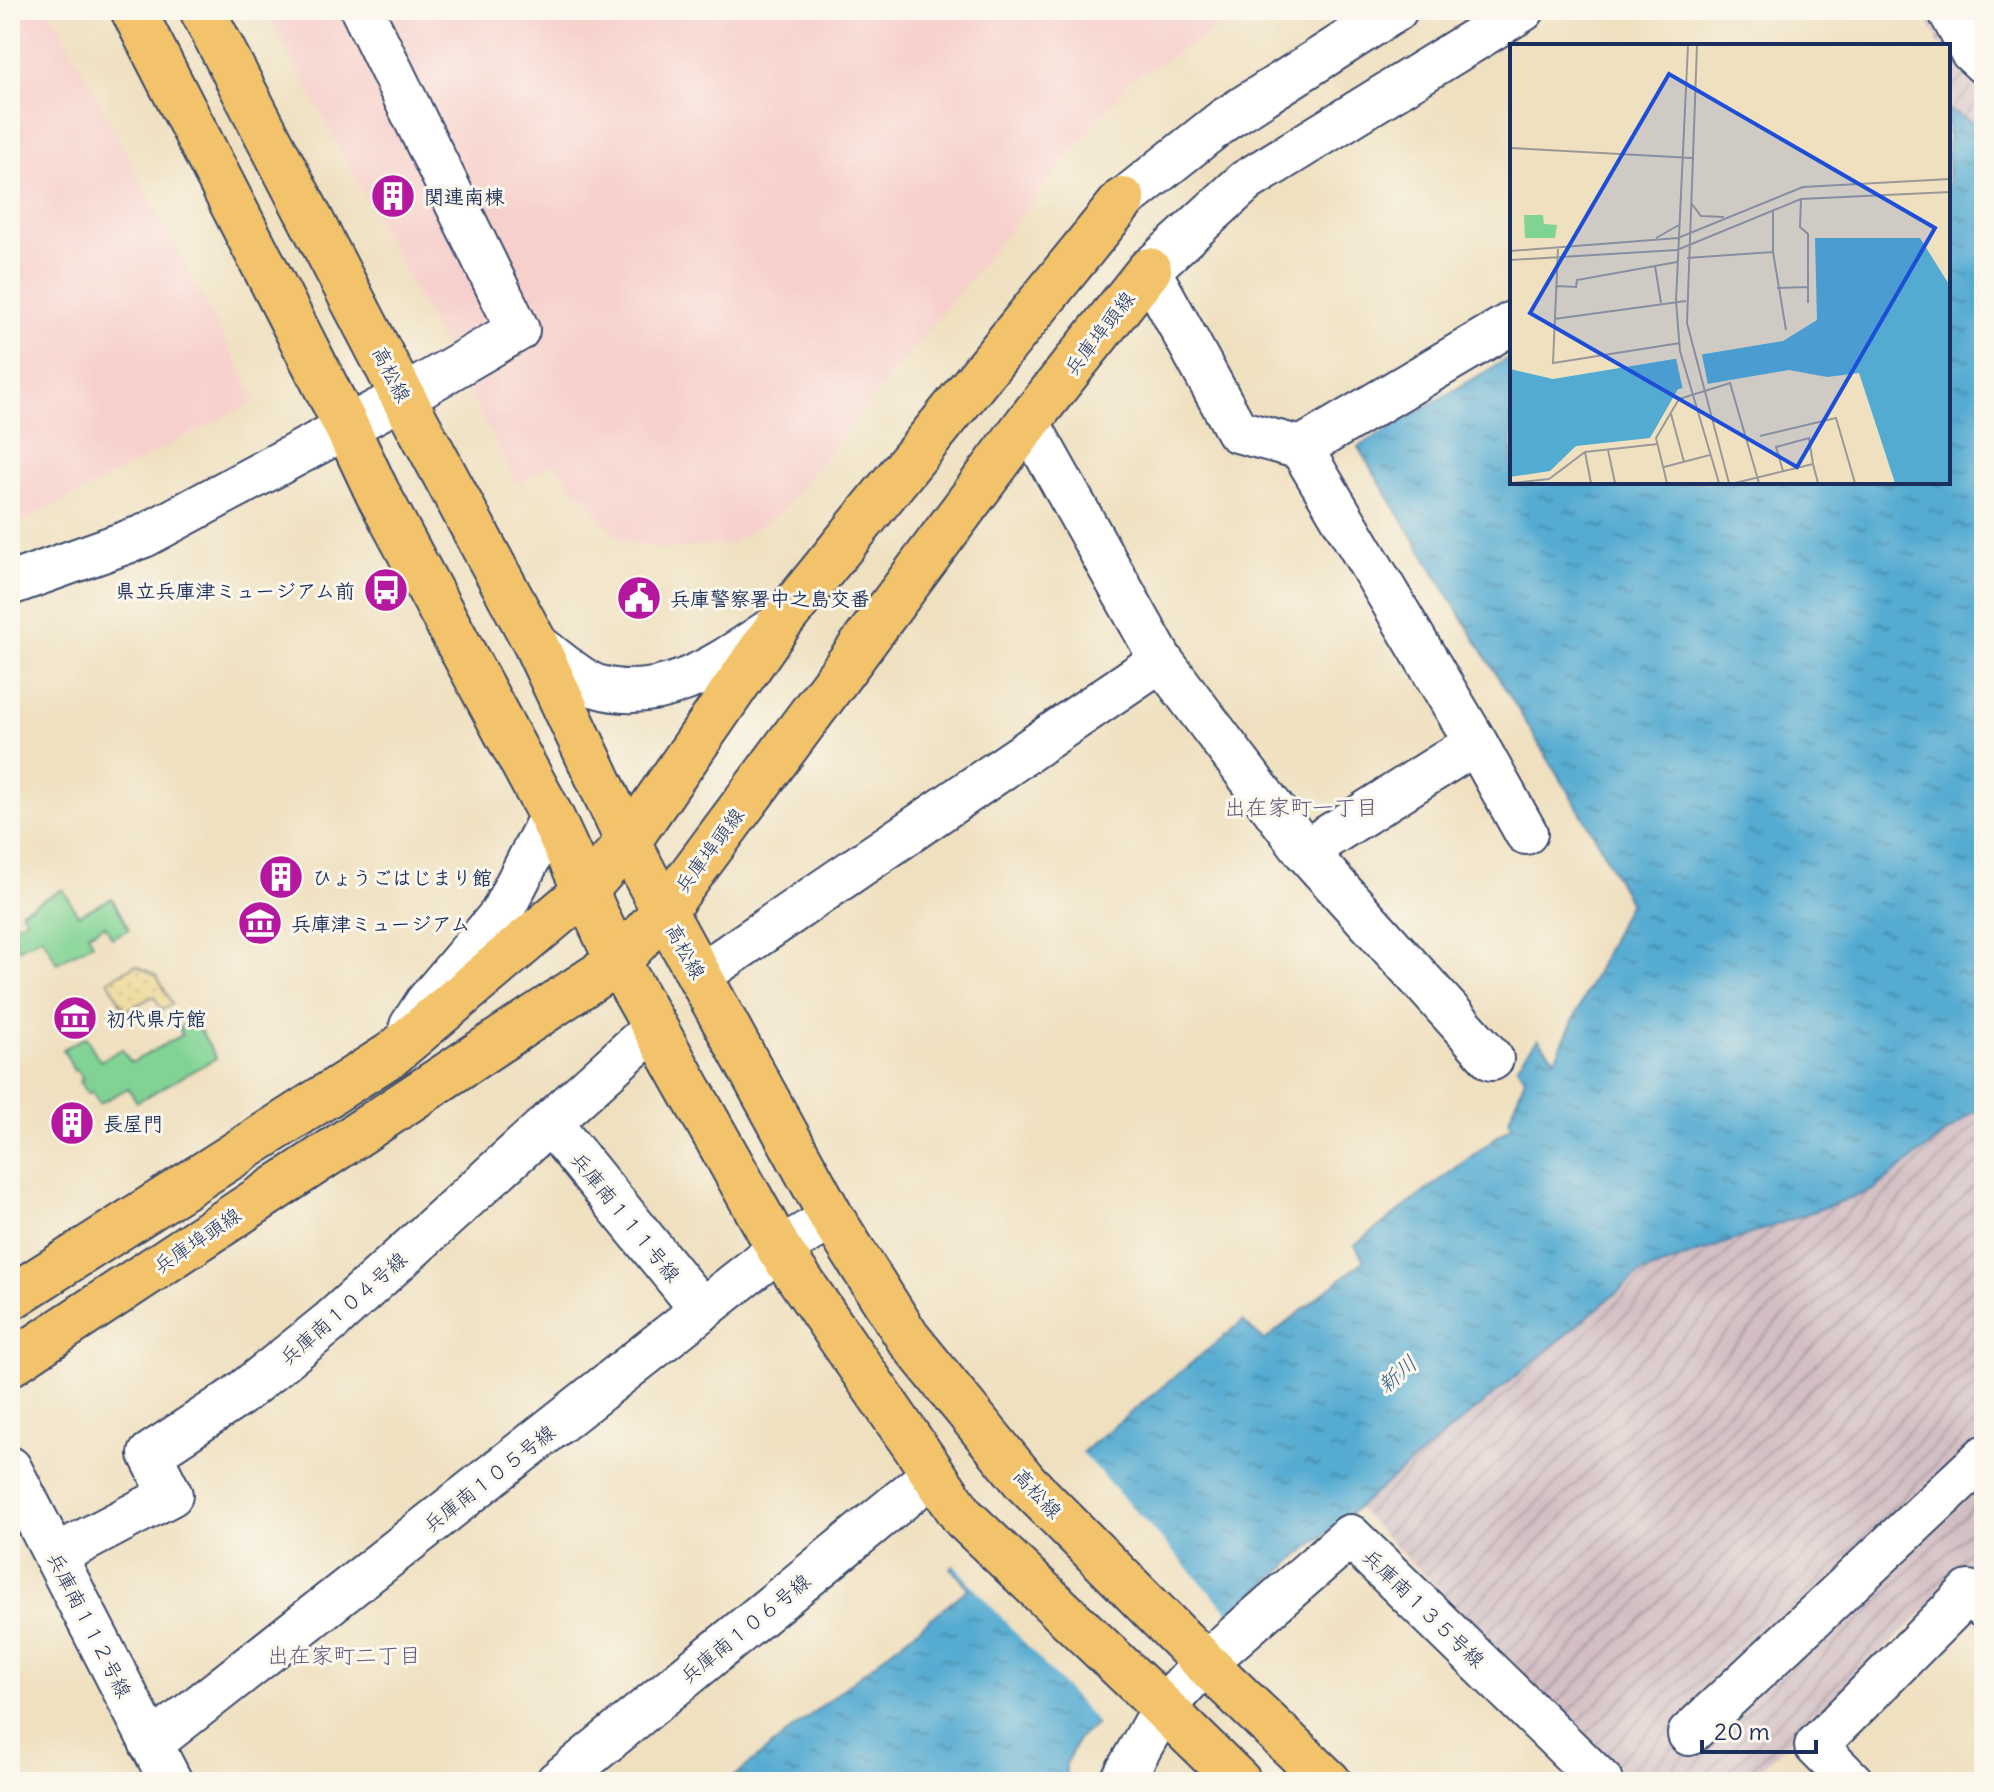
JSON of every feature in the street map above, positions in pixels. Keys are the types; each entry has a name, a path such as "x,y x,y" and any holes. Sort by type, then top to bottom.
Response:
{"main road":[{"path":"133,10 377,492 551,816 618,962 779,1249 964,1518 1239,1782"},
{"name":"高松線","path":"202,10 535,643 628,842 664,911 832,1218 908,1338 1026,1483 1329,1782"},
{"path":"10,1298 392,1054 584,892 628,842 779,624 1123,200"},
{"name":"兵庫埠頭線","path":"10,1364 618,962 664,911 1028,422 1149,270"}],"street":[{"path":"10,584 144,536 403,397 518,330 362,10"},
{"path":"1123,200 1224,120 1396,10"},
{"path":"1523,10 1246,181 1149,270 1237,431 1301,448 1526,833"},
{"path":"1949,10 1972,55"},
{"path":"1301,448 1510,324"},
{"path":"1028,422 1161,660 1305,851 1492,1059"},
{"path":"535,643 595,685 644,692 704,673 779,624"},
{"path":"700,975 1161,660"},
{"path":"1305,851 1476,743"},
{"path":"392,1054 426,1003 501,914 551,816"},
{"name":"兵庫南１０４号線","path":"55,1556 171,1495 150,1454 238,1396 329,1323 654,1028"},
{"name":"兵庫南１１１号線","path":"550,1123 702,1310"},
{"name":"兵庫南１０５号線","path":"151,1744 779,1249 832,1218"},
{"path":"1689,1734 1984,1457"},
{"name":"兵庫南１１２号線","path":"10,1468 171,1782"},
{"name":"兵庫南１０６号線","path":"557,1782 933,1474"},
{"name":"兵庫南１３５号線","path":"1198,1656 1350,1536 1602,1782"},
{"path":"1852,1782 1816,1746 1969,1592 1984,1607"},
{"path":"1121,1782 1154,1700 1198,1656"}],"shaded area":[{"path":"10,10 51,10 256,400 10,529"},
{"path":"266,10 1250,10 1131,80 779,514 730,544 663,549 620,540 554,463 517,484"},
{"path":"1920,10 1984,10 1984,128 1950,111 1950,44 1938,44"},
{"path":"1984,1104 1984,1553 1747,1782 1632,1782 1356,1507 1639,1274 1873,1190"}],"green space":[{"path":"63,889 78,915 112,898 129,929 112,938 105,925 88,934 93,943 57,963 42,936 10,953 10,928 26,919 21,911"},
{"path":"191,1014 216,1058 137,1102 128,1088 99,1104 92,1091 88,1094 80,1081 83,1079 77,1069 74,1071 63,1049 86,1037 100,1061 122,1049 131,1063 182,1035 179,1028 187,1023 185,1018"}],"sand":[{"path":"136,965 157,976 172,1004 162,1010 154,996 125,1011 108,980"}],"water":[{"name":"新川","path":"1950,111 1984,128 1984,1104 1873,1190 1639,1274 1078,1739 1066,1764 1066,1782 727,1782 969,1588 951,1568 1092,1444 1243,1321 1264,1341 1364,1260 1355,1245 1511,1126 1509,1119 1525,1078 1517,1066 1538,1039 1555,1059 1629,902 1595,836 1358,447 1510,357 1510,484 1950,484"}],"pier":[{"path":"1079,1450 1231,1615 1100,1726 951,1562"}],"place":[{"name":"関連南棟","path":"393,196"},
{"name":"県立兵庫津ミュージアム前","path":"386,590"},
{"name":"兵庫警察署中之島交番","path":"639,598"},
{"name":"ひょうごはじまり館","path":"281,877"},
{"name":"兵庫津ミュージアム","path":"260,923"},
{"name":"初代県庁館","path":"75,1018"},
{"name":"長屋門","path":"72,1123"}],"district":[{"name":"出在家町一丁目","path":"1301,807"},
{"name":"出在家町二丁目","path":"344,1655"}]}
